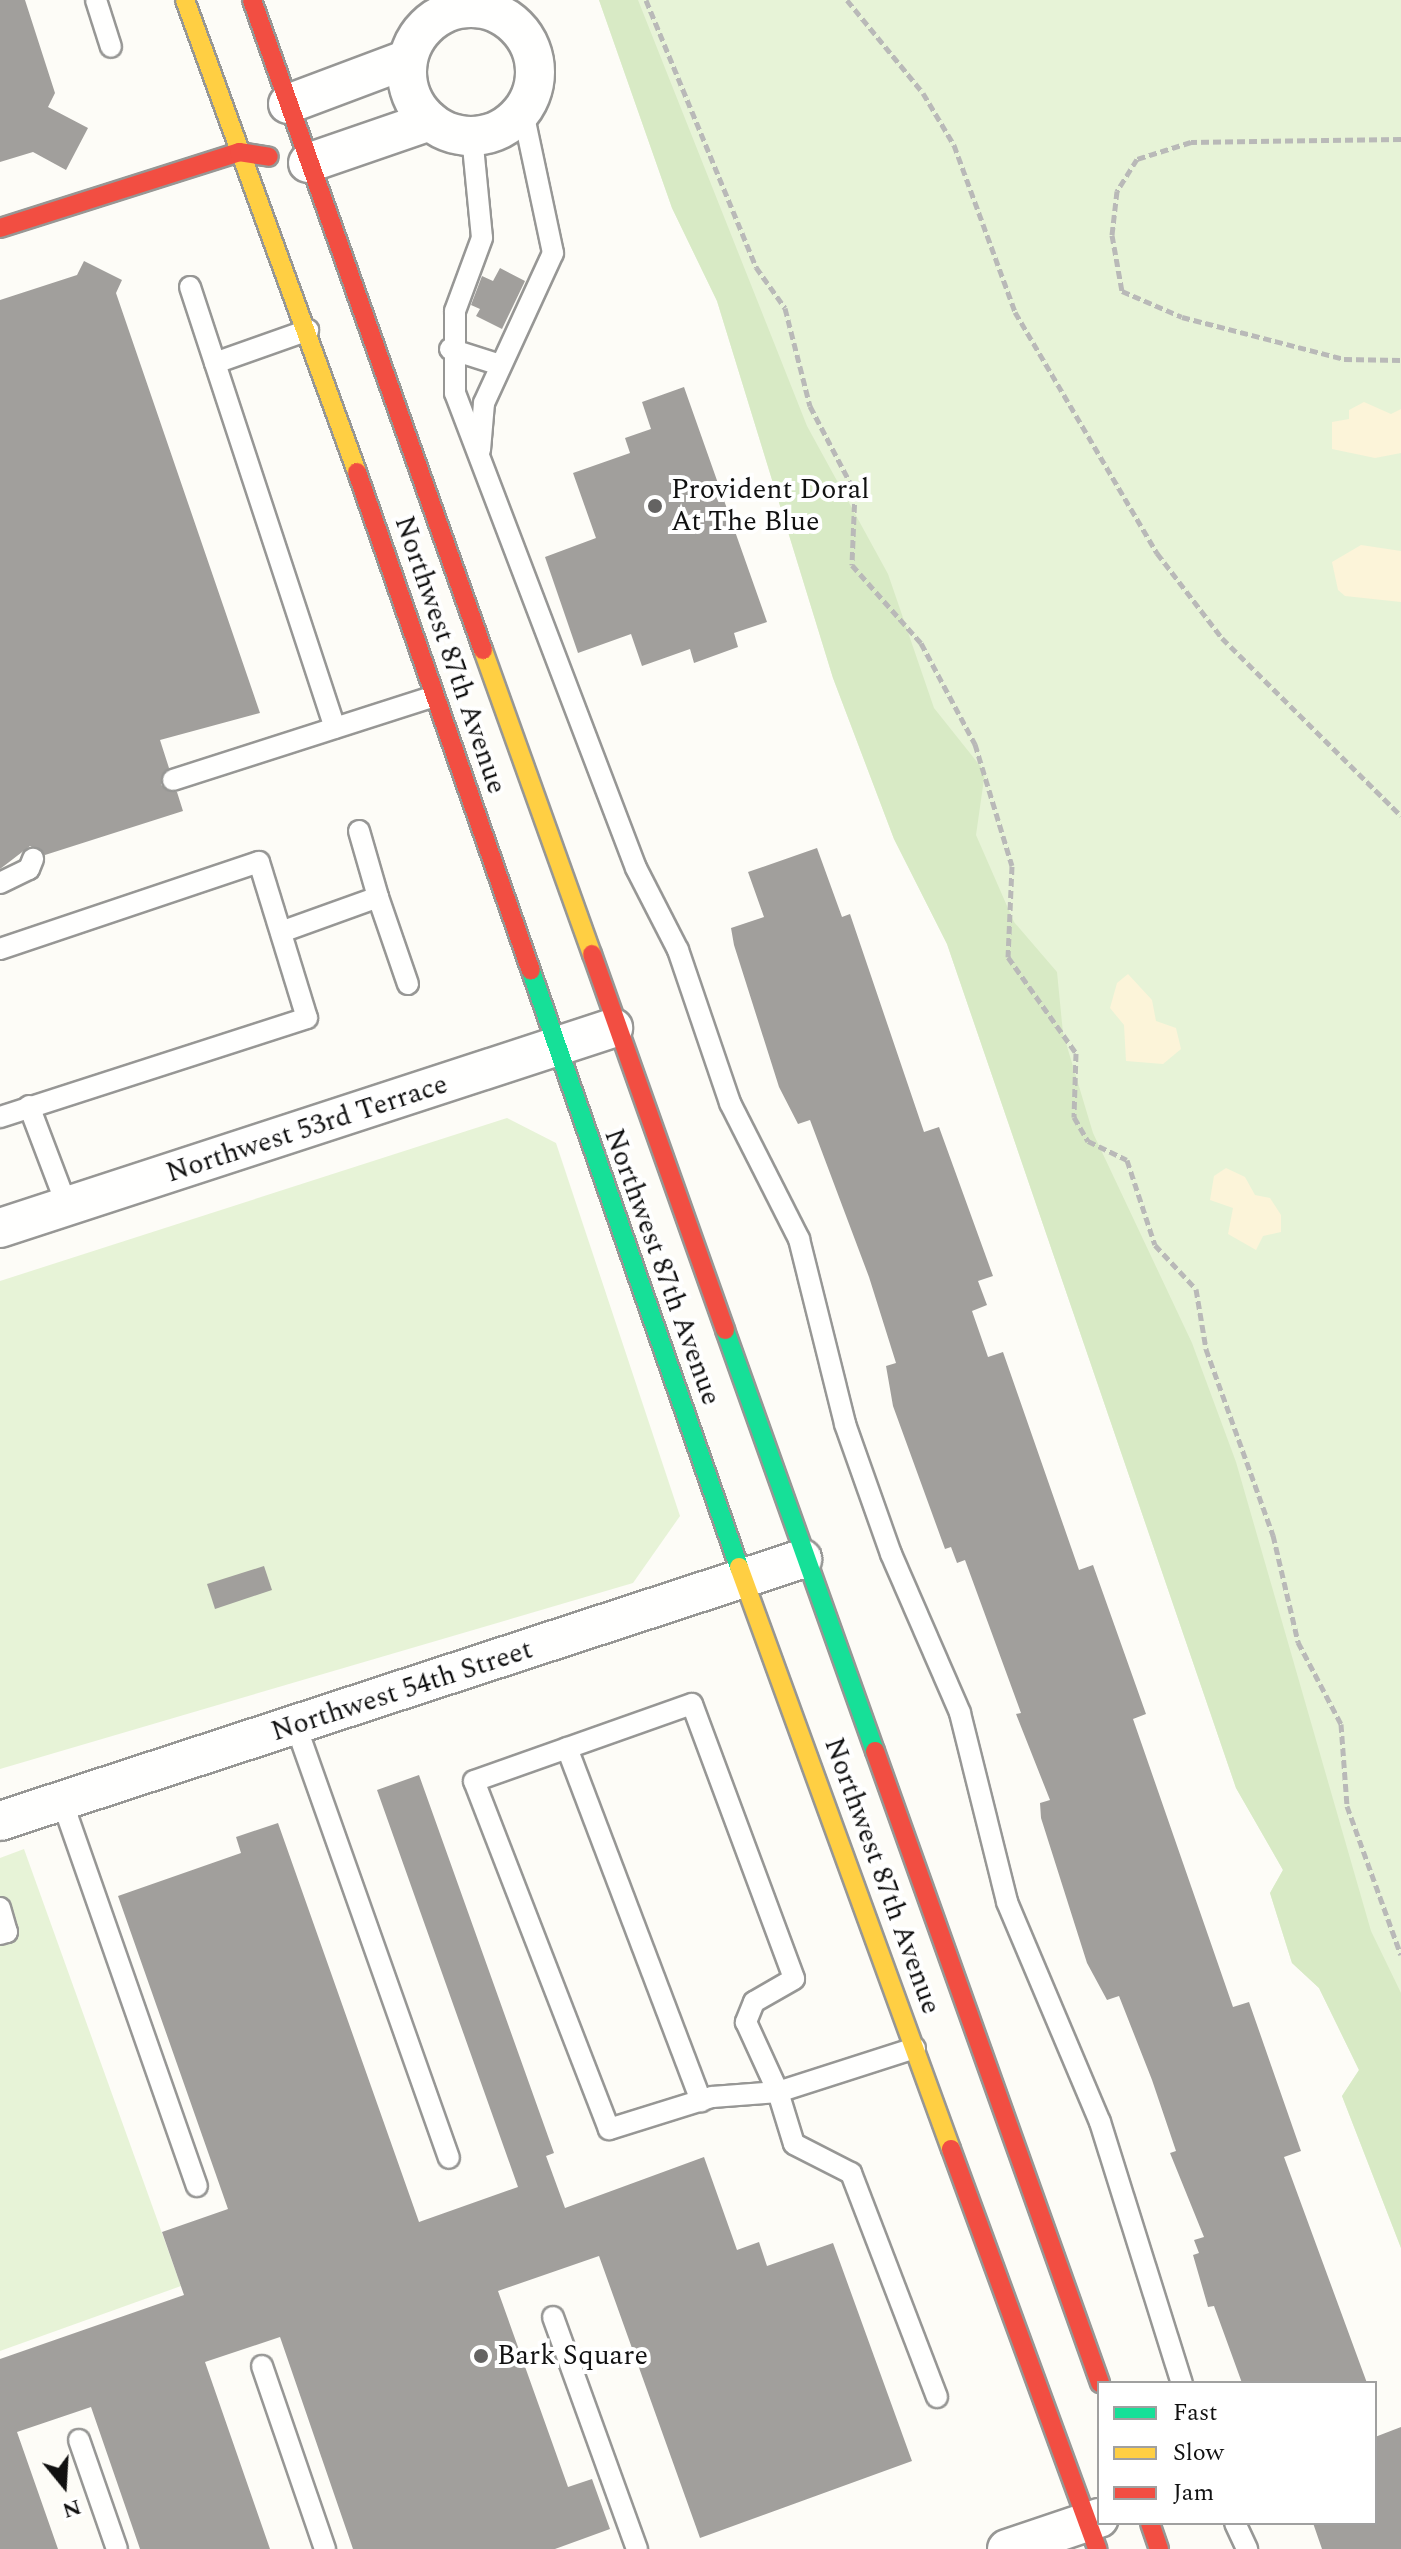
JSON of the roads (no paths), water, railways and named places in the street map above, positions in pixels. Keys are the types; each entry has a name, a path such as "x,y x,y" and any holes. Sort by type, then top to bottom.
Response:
{"main road":[{"name":"Northwest 87th Avenue","path":"185,0 239,152 308,330 555,1047 743,1579 1095,2530"},
{"name":"Northwest 87th Avenue","path":"252,0 272,120 308,163 802,1559 1099,2381"},
{"path":"0,228 239,152 272,120"},
{"path":"239,152 308,163"},
{"path":"1151,2525 1159,2549"}],"street":[{"path":"308,163 430,121 472,136 504,127 523,112 536,75 533,52 505,17 484,4 444,13 421,32 408,59 407,82 430,121"},
{"path":"272,120 408,59"},
{"name":"Northwest 53rd Terrace","path":"0,1228 613,1028"},
{"name":"Northwest 54th Street","path":"0,1821 802,1559"},
{"path":"1007,2549 1095,2530"}],"lane":[{"path":"96,0 111,47"},
{"path":"480,454 484,403 553,253 523,112"},
{"path":"472,136 482,238 455,311 450,349 455,393 636,868 678,950 730,1103 799,1239 845,1424 891,1554 960,1713 1007,1902 1100,2122 1181,2381"},
{"path":"190,287 335,728"},
{"path":"215,363 308,330"},
{"path":"450,349 500,365"},
{"path":"173,780 434,696"},
{"path":"359,831 408,984"},
{"path":"0,883 29,869 33,859"},
{"path":"0,949 259,862 307,1018 0,1117"},
{"path":"281,932 378,897"},
{"path":"29,1106 67,1206"},
{"path":"915,2048 778,2092 701,2101 609,2129 474,1781 692,1704 794,1979 754,2002 746,2022 778,2092 794,2144 851,2173 937,2397"},
{"path":"296,1726 449,2158"},
{"path":"567,1748 701,2101"},
{"path":"62,1801 197,2186"},
{"path":"0,1908 7,1932 0,1934"},
{"path":"553,2317 637,2549"},
{"path":"262,2366 325,2549"},
{"path":"79,2440 117,2549"},
{"path":"1236,2525 1247,2549"}],"place":[{"name":"Provident Doral At The Blue","path":"655,506"},
{"name":"Bark Square","path":"481,2356"}]}
